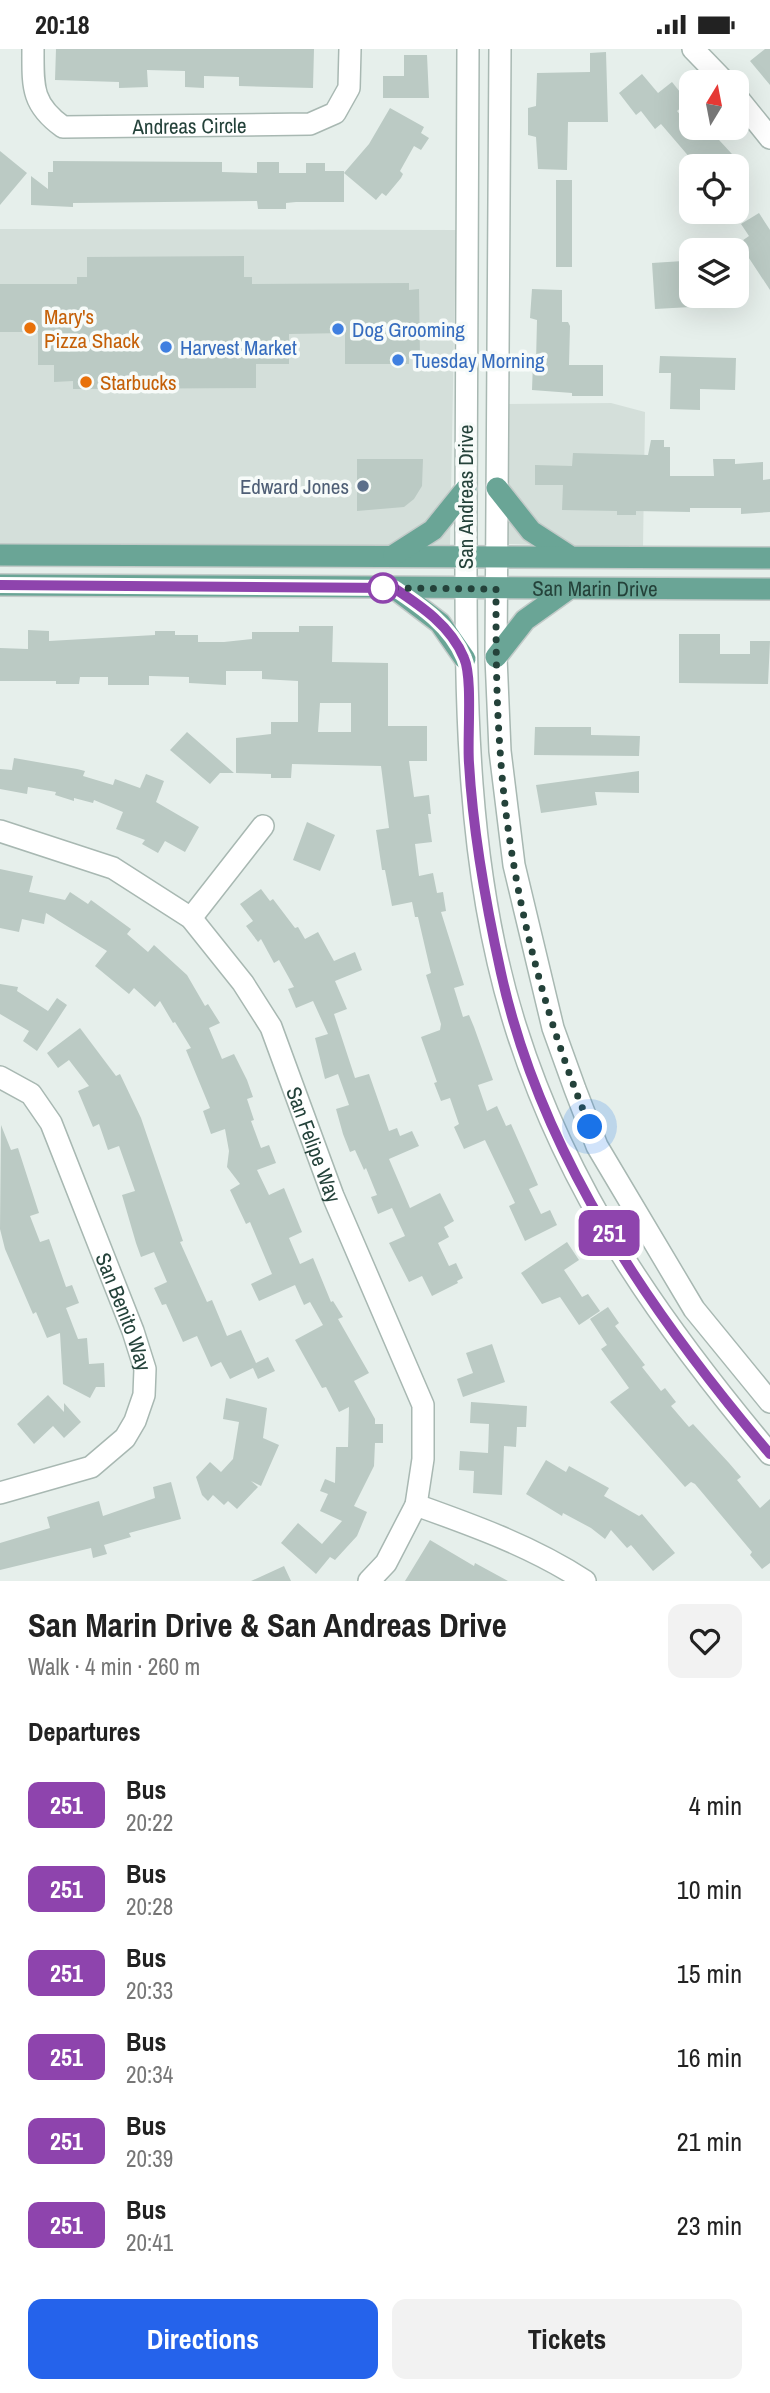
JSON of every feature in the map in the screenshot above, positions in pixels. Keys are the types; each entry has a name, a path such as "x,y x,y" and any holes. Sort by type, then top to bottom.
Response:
{"main road":[{"path":"497,488 531,531 569,556"},
{"path":"393,556 433,530 466,489"},
{"name":"San Marin Drive","path":"0,555 770,558"},
{"name":"San Marin Drive","path":"0,585 770,589"},
{"path":"394,588 440,623 465,659"},
{"path":"496,657 525,620 568,589"}],"street":[{"name":"Andreas Circle","path":"33,49 33,87 43,113 63,127 310,124 335,113 349,88 350,49"},
{"name":"San Andreas Drive","path":"468,49 465,659 469,764 484,879 501,974 535,1080 567,1157 653,1306 694,1362 770,1454"},
{"name":"San Andreas Drive","path":"500,49 496,657 500,751 514,865 553,1028 597,1146 694,1309 770,1402"},
{"path":"693,49 713,70"},
{"path":"749,112 770,138"},
{"path":"191,918 263,826"},
{"name":"San Felipe Way","path":"0,831 113,868 191,918 243,983 271,1027 333,1196 423,1405 424,1459 416,1504 386,1563 369,1581"},
{"name":"San Benito Way","path":"0,1077 31,1094 51,1122 134,1331 145,1369 144,1395 135,1421 118,1447 91,1467 0,1493"},
{"path":"416,1504 508,1539 558,1563 585,1581"}],"shaded area":[{"path":"0,229 456,230 450,546 0,543"},
{"path":"611,403 645,412 643,548 504,544 506,404"}],"building":[{"path":"56,49 314,49 313,88 239,86 239,77 204,76 204,88 185,87 185,71 147,70 148,87 119,88 119,82 55,80"},
{"path":"765,49 770,49 770,85 750,61"},
{"path":"606,52 608,122 568,122 567,170 538,169 536,137 528,135 528,108 536,106 537,73 590,72 590,53"},
{"path":"404,55 427,55 429,98 383,98 383,76 404,76"},
{"path":"642,74 658,93 672,82 679,91 679,140 719,140 732,154 687,154 661,124 655,129 641,111 636,115 619,93"},
{"path":"390,108 424,127 421,133 429,138 421,150 414,146 400,171 403,174 401,178 386,196 382,193 376,200 344,173 369,144"},
{"path":"0,151 27,173 0,205"},
{"path":"53,161 222,162 222,172 257,173 257,162 279,162 279,173 306,173 306,163 325,163 325,171 344,171 344,202 286,203 286,209 258,209 257,201 73,203 73,207 31,205 31,176 48,189 48,172 53,172"},
{"path":"556,180 572,180 572,267 556,267"},
{"path":"759,213 770,230 770,290 749,258 749,238 746,238 749,236 741,224 749,224 749,219"},
{"path":"244,256 244,277 252,277 252,284 409,283 409,290 419,289 420,358 409,358 409,364 345,364 345,333 289,334 289,364 256,364 256,388 73,389 73,381 54,382 54,365 38,365 38,332 0,332 0,284 77,284 77,277 87,277 87,257"},
{"path":"679,261 679,308 655,309 652,263"},
{"path":"532,289 562,290 562,322 568,322 570,326 569,365 603,365 603,396 572,396 572,393 532,390 537,320 530,318"},
{"path":"660,356 736,358 735,390 700,389 700,410 670,409 671,373 659,373"},
{"path":"651,440 664,440 664,447 670,447 670,476 714,476 713,459 735,459 735,464 763,462 763,480 770,479 770,512 741,514 741,508 690,508 690,512 636,511 636,515 617,515 617,511 562,510 563,485 535,485 535,465 572,466 573,453 648,455"},
{"path":"357,459 423,459 422,486 414,499 404,507 357,511"},
{"path":"299,626 333,626 332,662 388,663 388,726 427,726 427,761 409,761 414,797 429,795 431,814 428,814 432,842 415,844 419,876 433,873 437,893 443,892 446,911 441,912 464,985 454,988 463,1017 469,1015 493,1080 478,1085 487,1111 497,1106 506,1126 511,1124 538,1185 529,1189 541,1214 550,1210 557,1225 525,1241 509,1206 515,1203 485,1140 464,1149 454,1127 459,1124 450,1098 441,1101 434,1083 437,1082 421,1037 440,1030 441,1024 426,975 431,973 418,917 415,917 412,902 392,906 385,870 382,870 376,830 389,828 381,766 292,764 291,778 271,778 271,774 236,773 236,738 271,734 271,722 298,722 298,681 262,679 262,671 226,671 226,685 189,683 189,677 149,676 149,685 108,685 108,677 80,677 79,684 56,684 56,681 0,681 0,648 28,649 28,630 49,631 49,641 155,635 155,631 175,631 175,635 198,635 198,642 224,642 252,639 252,632 299,632","holes":["320,703 351,703 351,732 318,732"]},
{"path":"679,634 720,634 720,654 750,654 750,641 770,641 768,684 679,683"},
{"path":"535,727 591,727 591,735 640,736 639,756 534,755"},
{"path":"187,732 234,773 220,773 210,784 170,750"},
{"path":"14,758 85,771 83,776 113,785 115,779 140,788 146,774 164,781 156,802 199,827 185,852 165,841 158,853 142,844 145,840 116,829 123,812 94,800 93,803 74,798 74,801 55,795 56,792 28,787 27,794 0,789 0,769 12,770"},
{"path":"639,771 639,793 595,792 597,805 541,813 536,785"},
{"path":"307,822 335,835 320,871 293,860"},
{"path":"0,869 33,876 29,892 65,900 70,892 88,904 91,900 131,929 127,934 148,952 154,945 187,975 205,1006 208,1004 220,1023 209,1028 222,1059 234,1054 247,1080 253,1097 247,1099 254,1120 251,1121 261,1148 269,1145 276,1163 257,1170 269,1195 284,1188 302,1232 289,1238 300,1264 313,1258 331,1302 333,1301 343,1317 338,1319 369,1373 354,1381 375,1419 375,1424 383,1424 383,1443 375,1443 374,1466 354,1506 367,1512 357,1536 335,1560 330,1557 316,1574 281,1543 298,1523 322,1544 342,1521 320,1511 328,1494 320,1491 325,1479 335,1483 336,1447 348,1447 349,1407 339,1412 295,1340 323,1325 310,1302 304,1305 295,1285 259,1301 251,1284 272,1274 250,1222 246,1224 230,1190 240,1184 227,1167 229,1151 225,1129 211,1134 203,1111 210,1108 186,1050 191,1048 175,1022 173,1023 160,1001 155,1007 134,988 129,994 95,966 107,951 46,913 44,924 22,919 19,932 0,928"},
{"path":"261,889 270,901 273,899 295,928 298,927 305,939 318,932 334,961 355,952 362,970 335,981 347,1009 334,1014 355,1078 369,1074 389,1131 397,1128 400,1136 412,1131 419,1146 389,1159 410,1208 440,1193 454,1221 444,1227 449,1237 438,1243 449,1266 456,1263 463,1278 432,1296 422,1276 409,1282 389,1243 405,1236 392,1208 378,1214 371,1197 377,1195 366,1168 364,1170 355,1150 350,1152 336,1109 349,1105 338,1074 325,1079 315,1038 328,1034 313,1001 296,1008 288,989 294,987 279,960 274,963 261,939 258,942 246,926 253,921 240,904"},
{"path":"0,984 18,987 17,991 48,1011 57,998 67,1005 37,1051 23,1041 29,1031 0,1014"},
{"path":"80,1028 116,1076 120,1074 141,1118 183,1241 180,1242 207,1302 212,1300 227,1336 241,1330 256,1363 268,1357 275,1371 258,1379 253,1368 230,1379 221,1362 211,1367 197,1336 183,1342 166,1304 162,1305 154,1288 167,1282 154,1252 141,1257 136,1243 122,1195 135,1191 119,1146 108,1150 99,1124 93,1127 78,1091 89,1086 69,1060 58,1068 47,1053"},
{"path":"1,1125 11,1150 18,1148 39,1213 30,1216 40,1242 49,1239 66,1287 72,1285 79,1303 66,1308 78,1339 87,1338 89,1364 104,1363 105,1387 96,1387 90,1398 63,1384 60,1333 47,1338 36,1312 33,1314 5,1249 0,1229"},
{"path":"567,1242 579,1260 564,1270 582,1297 588,1294 600,1311 579,1325 560,1297 542,1304 521,1273"},
{"path":"608,1307 619,1323 615,1326 645,1365 642,1367 661,1391 665,1388 676,1402 671,1406 689,1427 693,1424 729,1463 741,1477 737,1480 760,1508 770,1499 770,1563 762,1569 750,1555 752,1552 695,1484 691,1482 685,1487 610,1402 629,1388 601,1349 607,1345 590,1319"},
{"path":"492,1344 505,1382 463,1397 457,1379 473,1373 466,1353"},
{"path":"48,1395 64,1412 64,1403 81,1422 64,1438 53,1426 34,1444 17,1424"},
{"path":"226,1398 267,1408 263,1438 279,1445 261,1486 251,1481 258,1487 237,1509 228,1501 224,1505 213,1495 208,1501 202,1495 196,1477 210,1462 221,1472 233,1459 239,1422 223,1419"},
{"path":"471,1402 527,1406 526,1427 517,1427 516,1447 504,1446 502,1495 473,1493 474,1471 459,1470 460,1451 488,1453 489,1424 470,1423"},
{"path":"546,1460 566,1472 569,1466 609,1488 604,1496 639,1516 642,1514 675,1553 653,1571 631,1545 627,1548 611,1530 605,1539 591,1528 563,1513 562,1516 526,1494"},
{"path":"171,1482 181,1519 129,1533 131,1537 104,1545 107,1554 93,1558 91,1548 0,1570 0,1543 50,1528 47,1517 99,1501 103,1516 155,1498 153,1487"},
{"path":"430,1540 474,1566 475,1563 508,1581 405,1581"},
{"path":"284,1566 291,1581 251,1581"}],"bus line":[{"name":"251","path":"0,585 394,588 440,623 465,659 469,764 476,827 497,953 517,1030 547,1110 594,1209 653,1306 694,1362 770,1454"}],"place":[{"name":"Mary's Pizza Shack","path":"30,328"},
{"name":"Dog Grooming","path":"338,329"},
{"name":"Harvest Market","path":"166,347"},
{"name":"Tuesday Morning","path":"398,360"},
{"name":"Starbucks","path":"86,382"},
{"name":"Edward Jones","path":"363,486"}],"route":[{"path":"383,588 496,589 500,751 514,865 553,1028 590,1127"}]}
